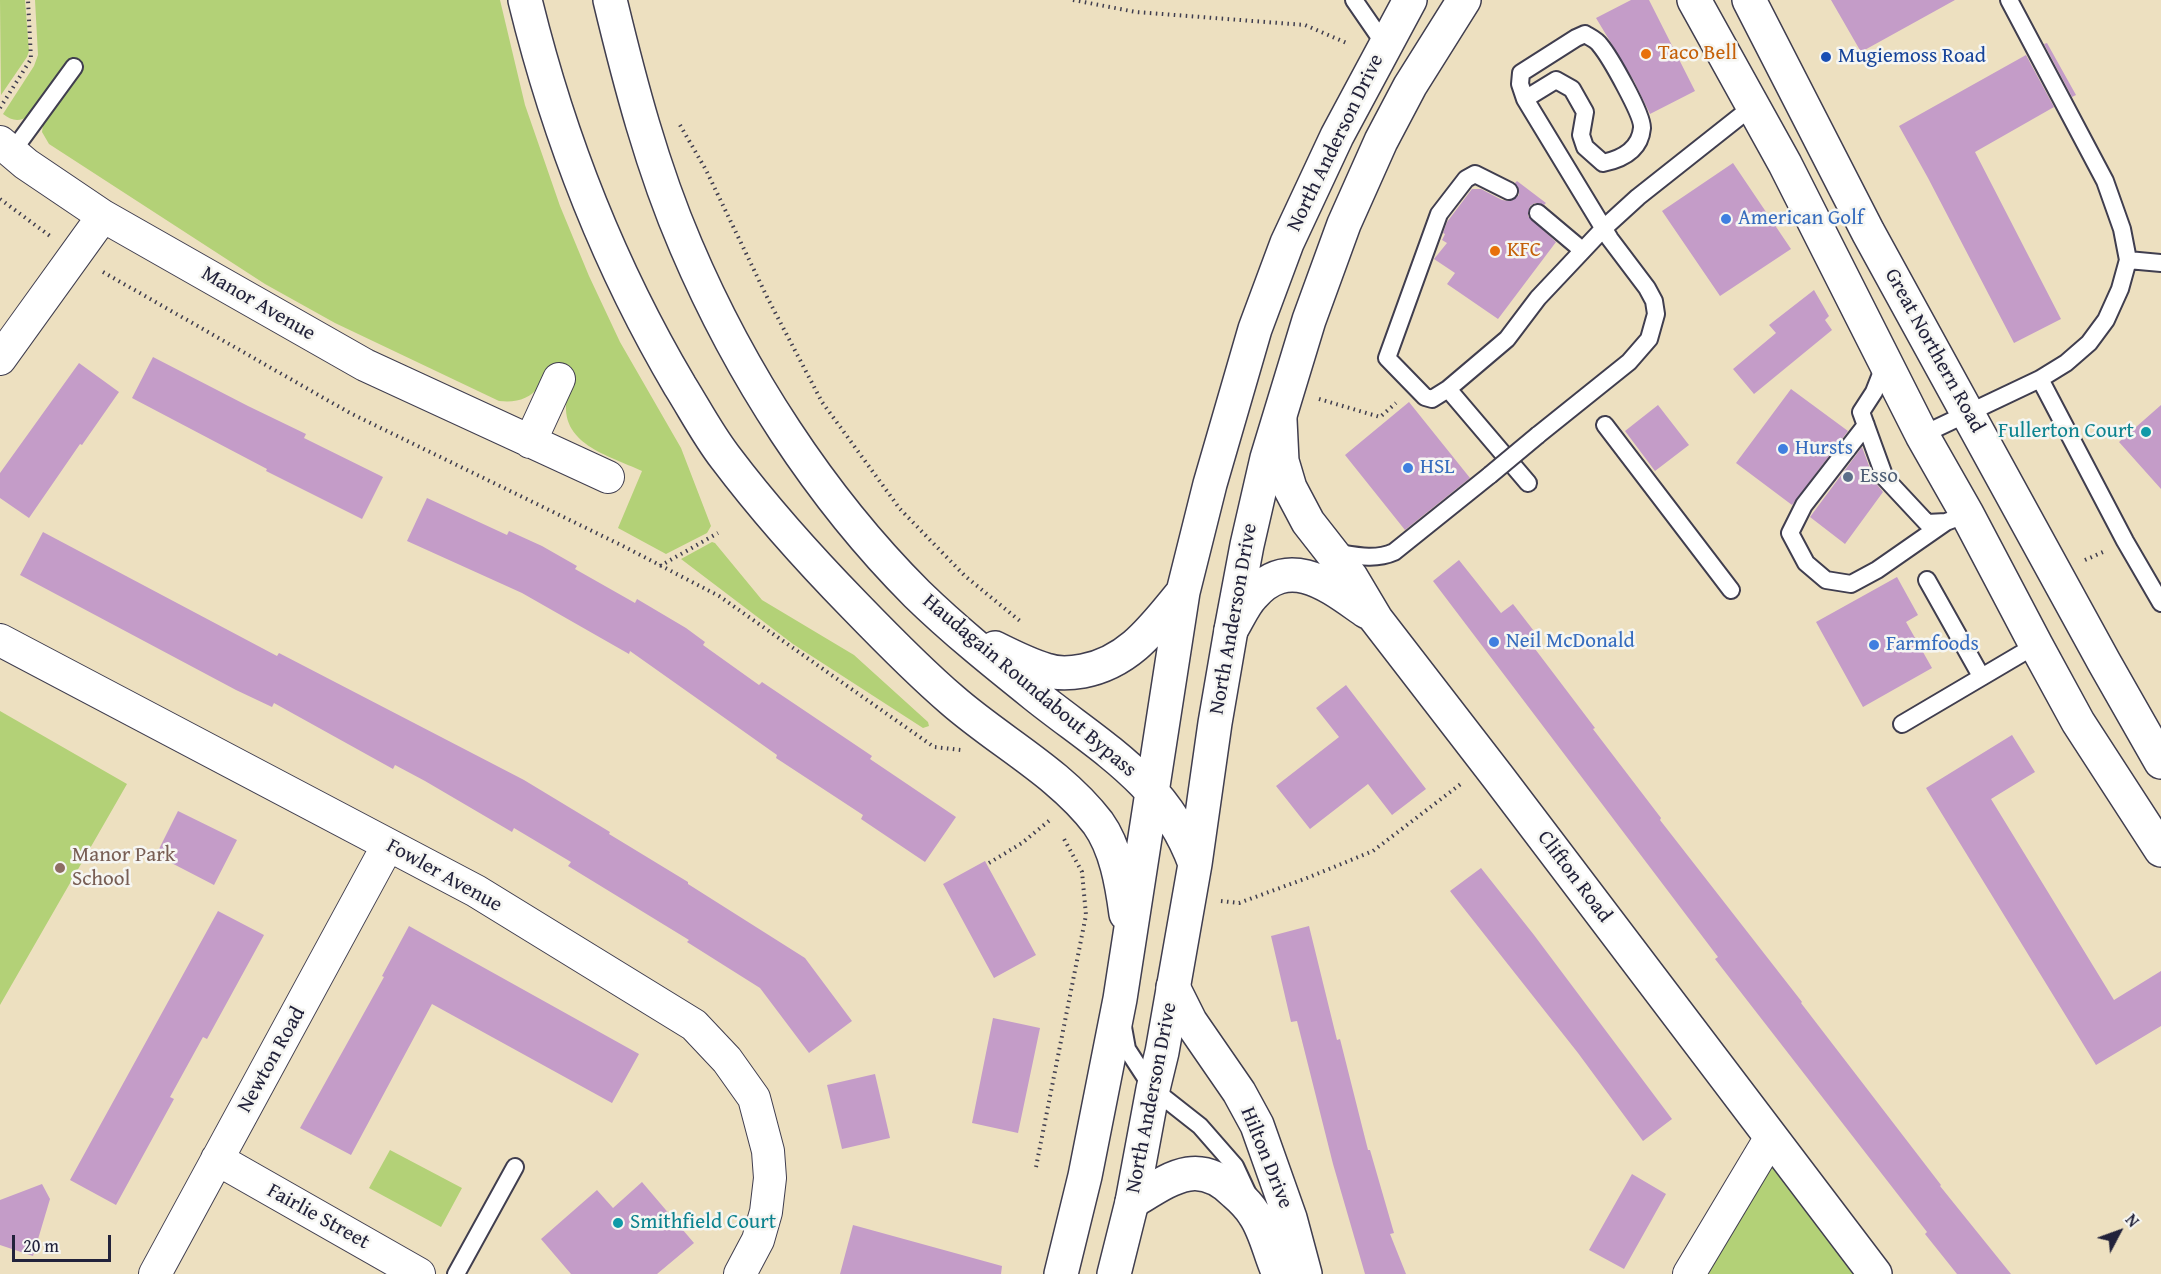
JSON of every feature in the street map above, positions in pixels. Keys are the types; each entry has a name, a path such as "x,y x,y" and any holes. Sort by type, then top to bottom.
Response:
{"main road":[{"path":"525,0 544,75 577,169 617,264 655,343 724,456 794,543 883,636 952,701 1067,789 1086,808 1100,827 1113,853 1124,894 1130,939"},
{"name":"Haudagain Roundabout Bypass","path":"610,0 641,119 687,247 756,383 821,482 852,521 917,593 960,633 1038,697 1116,756 1153,792 1176,821 1195,864"},
{"name":"North Anderson Drive","path":"1061,1274 1085,1176 1120,999 1183,592 1210,484 1256,329 1287,243 1337,136 1410,0"},
{"name":"North Anderson Drive","path":"1114,1274 1132,1202 1173,987 1195,864 1231,630 1256,505 1280,415 1309,320 1336,245 1381,141 1410,86 1464,0"},
{"name":"Great Northern Road","path":"1749,0 1869,232 2161,762"},
{"path":"1697,5 1785,164 1922,435 1957,518 2036,645 2079,722 2161,850"},
{"name":"Clifton Road","path":"1280,415 1282,461 1290,488 1308,522 1351,577 1376,619 1875,1274"},
{"name":"Clifton Road","path":"1231,630 1252,595 1273,580 1295,574 1304,575 1336,591 1376,619"},
{"path":"960,633 1047,671 1074,672 1096,668 1116,660 1138,643 1183,592"},
{"name":"Hilton Drive","path":"1173,987 1190,1020 1239,1092 1257,1125 1290,1218 1305,1274"},
{"name":"Hilton Drive","path":"1132,1202 1180,1176 1198,1172 1222,1180 1255,1215 1279,1274"}],"street":[{"name":"Manor Avenue","path":"6,147 26,164 103,216 365,365 608,477"},
{"path":"0,359 103,216"},
{"path":"530,442 559,379"},
{"name":"Fowler Avenue","path":"0,640 476,891 694,1025 727,1060 754,1098 768,1151 770,1178 766,1212 758,1239 741,1274"},
{"name":"Newton Road","path":"155,1274 388,845"},
{"path":"1689,1274 1771,1137"},
{"name":"Fairlie Street","path":"217,1159 419,1274"}],"lane":[{"path":"1354,0 1385,45"},
{"path":"1922,435 2040,379 2066,363 2090,343 2106,320 2120,289 2128,260 2122,229 2105,181 2009,0"},
{"path":"1331,552 1370,557 1394,552 1629,362 1649,339 1656,314 1653,301 1641,280 1620,255 1525,99 1520,84 1521,73 1585,34 1599,43 1633,102 1642,127 1635,148 1621,159 1603,163 1585,147 1581,135 1585,112 1572,89 1556,80 1525,99"},
{"path":"6,147 74,67"},
{"path":"1509,191 1475,174 1466,178 1438,214 1387,358 1425,398 1432,399 1448,389 1507,339 1539,298 1604,228 1638,197 1753,106"},
{"path":"1538,213 1582,250"},
{"path":"2128,260 2161,263"},
{"path":"1885,364 1874,392 1861,412 1885,478 1927,523 1957,518"},
{"path":"2040,379 2125,541 2161,603"},
{"path":"1448,389 1528,483"},
{"path":"1605,425 1731,591"},
{"path":"1866,425 1804,505 1790,533 1806,563 1826,580 1851,584 1878,570 1957,518"},
{"path":"1927,580 1981,676"},
{"path":"1902,724 2036,645"},
{"path":"1120,999 1127,1049 1153,1089 1200,1126 1235,1166 1246,1187 1255,1215"},
{"path":"456,1274 515,1167"}],"path":[{"path":"0,108 31,59 28,0"},
{"path":"1073,0 1136,12 1305,25 1350,44"},
{"path":"677,119 706,170 767,297 822,402 900,509 964,576 1023,623"},
{"path":"0,198 75,255 124,284 350,413 719,596 934,747 965,751"},
{"path":"1312,397 1380,417"},
{"path":"660,566 718,533"},
{"path":"1214,900 1239,903 1373,851 1486,763"},
{"path":"989,862 1022,843 1051,820 1045,811"},
{"path":"1036,1167 1086,915 1082,872 1057,829"}],"green space":[{"path":"0,0 25,0 29,51 1,95"},
{"path":"35,0 500,0 525,105 560,206 620,342 681,448 711,526 707,533 666,554 618,528 642,471 601,453 578,437 570,426 566,413 567,397 540,386 522,399 499,401 335,323 265,284 49,144 42,132 43,125 80,70 29,116 16,120 3,114 34,66 38,55"},
{"path":"712,542 762,600 854,655 928,722 929,726 923,728 793,644 681,559"},
{"path":"0,711 127,784 0,1005"},
{"path":"1771,1137 1875,1274 1689,1274"},
{"path":"390,1150 462,1188 441,1227 369,1188"}],"building":[{"name":"Taco Bell","path":"1631,0 1649,0 1695,91 1650,114 1634,81 1596,18"},
{"path":"1831,0 1955,0 1861,52"},
{"path":"2047,43 2076,95 2072,97 2044,44"},
{"path":"2026,55 2054,107 1975,152 2061,319 2014,343 1899,126"},
{"path":"1733,163 1791,249 1720,296 1662,211"},
{"name":"KFC","path":"1517,181 1546,203 1544,205 1535,203 1530,206 1528,216 1556,242 1498,319 1447,284 1455,273 1434,259 1447,243 1442,240 1447,222 1472,189 1481,189 1502,200 1510,201 1519,195 1515,183"},
{"path":"1814,290 1829,316 1825,320 1832,330 1754,394 1733,369 1776,333 1769,325"},
{"path":"153,357 306,434 304,438 383,477 362,519 266,471 267,469 132,398"},
{"path":"79,363 119,392 29,518 0,498 0,473"},
{"name":"Hursts","path":"1791,389 1848,431 1792,505 1736,463"},
{"name":"HSL","path":"1409,402 1470,478 1405,530 1345,455"},
{"path":"1658,405 1689,445 1655,471 1625,431"},
{"name":"Fullerton Court","path":"2161,405 2161,489 2119,442"},
{"path":"1862,447 1875,482 1883,492 1845,544 1810,517"},
{"path":"427,498 507,535 509,531 542,546 577,566 575,569 635,603 637,599 686,628 705,642 703,645 759,685 762,682 872,756 870,759 956,817 925,862 861,819 863,815 776,758 777,755 630,651 629,654 522,593 407,541"},
{"path":"43,532 277,656 279,653 524,780 610,832 609,834 805,958 852,1021 809,1053 760,988 687,942 689,940 568,866 571,862 514,828 512,832 395,765 393,769 274,703 272,707 236,690 20,575"},
{"path":"1459,560 1501,613 1513,604 1537,635 1529,641 1661,818 1660,820 1802,1002 1940,1186 2011,1274 1957,1274 1925,1234 1927,1232 1715,959 1718,957 1433,581"},
{"name":"Farmfoods","path":"1897,577 1918,615 1906,622 1932,668 1863,707 1816,622"},
{"path":"1346,685 1426,789 1392,815 1368,784 1310,829 1276,786 1339,737 1316,708"},
{"path":"2012,735 2035,772 1991,799 2114,1000 2161,971 2161,1026 2096,1065 1926,788"},
{"path":"178,811 237,840 214,885 156,855"},
{"path":"985,861 1036,955 994,978 943,884"},
{"path":"1481,868 1672,1119 1643,1141 1578,1053 1450,891"},
{"path":"218,911 264,935 207,1039 203,1037 170,1097 174,1099 116,1205 70,1180"},
{"path":"409,926 639,1054 612,1103 432,1004 351,1155 300,1128 384,977 382,976"},
{"path":"1309,926 1337,1040 1340,1039 1368,1150 1370,1150 1394,1233 1390,1234 1406,1274 1365,1274 1333,1164 1297,1021 1291,1022 1271,936"},
{"path":"993,1018 1040,1028 1018,1133 972,1123"},
{"path":"875,1074 890,1138 842,1149 827,1085"},
{"path":"1632,1174 1666,1194 1624,1269 1589,1250"},
{"name":"Smithfield Court","path":"642,1182 694,1243 657,1274 571,1274 541,1239 597,1190 613,1208"},
{"path":"42,1184 50,1199 33,1256 0,1245 0,1200"},
{"path":"853,1225 1002,1266 1001,1274 840,1274"}],"place":[{"name":"Taco Bell","path":"1646,54"},
{"name":"Mugiemoss Road","path":"1826,57"},
{"name":"American Golf","path":"1726,219"},
{"name":"KFC","path":"1495,251"},
{"name":"Fullerton Court","path":"2146,432"},
{"name":"Hursts","path":"1783,449"},
{"name":"HSL","path":"1408,468"},
{"name":"Esso","path":"1848,477"},
{"name":"Neil McDonald","path":"1494,642"},
{"name":"Farmfoods","path":"1874,645"},
{"name":"Manor Park School","path":"60,868"},
{"name":"Smithfield Court","path":"618,1223"}]}
